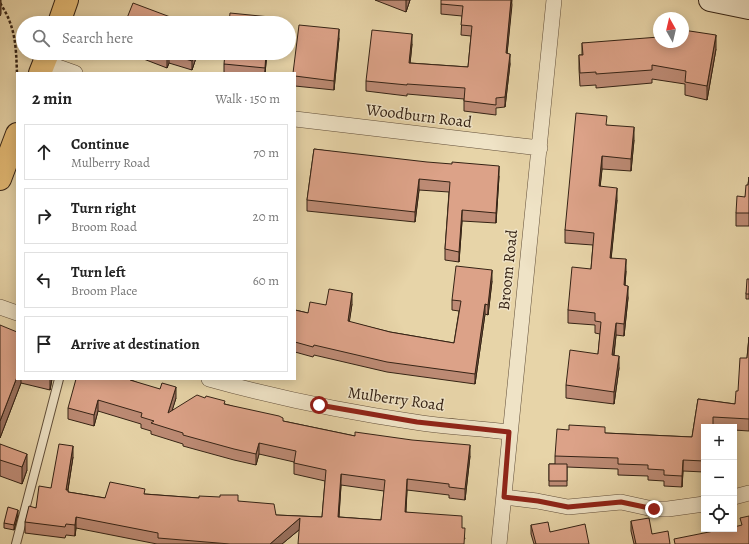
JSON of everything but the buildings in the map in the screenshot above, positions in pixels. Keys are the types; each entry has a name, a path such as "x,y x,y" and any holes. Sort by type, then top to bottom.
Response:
{"main road":[{"path":"710,0 749,8"},
{"path":"0,179 16,137"}],"street":[{"name":"Broom Road","path":"499,544 509,432 540,148 554,0"},
{"path":"44,63 72,72"},
{"name":"Woodburn Road","path":"296,119 540,148"},
{"path":"0,307 16,313"},
{"name":"Mulberry Road","path":"213,380 259,393 369,415 509,432"},
{"path":"737,496 749,493"},
{"path":"504,497 538,501 568,507 621,502 654,509 668,509 701,504"}],"lane":[{"path":"16,544 59,380"}],"path":[{"path":"0,3 13,27 16,46"},
{"path":"17,60 17,72"}],"route":[{"path":"319,405 369,415 417,422 509,432 504,497 538,501 568,507 583,507 621,502 654,509"}]}
